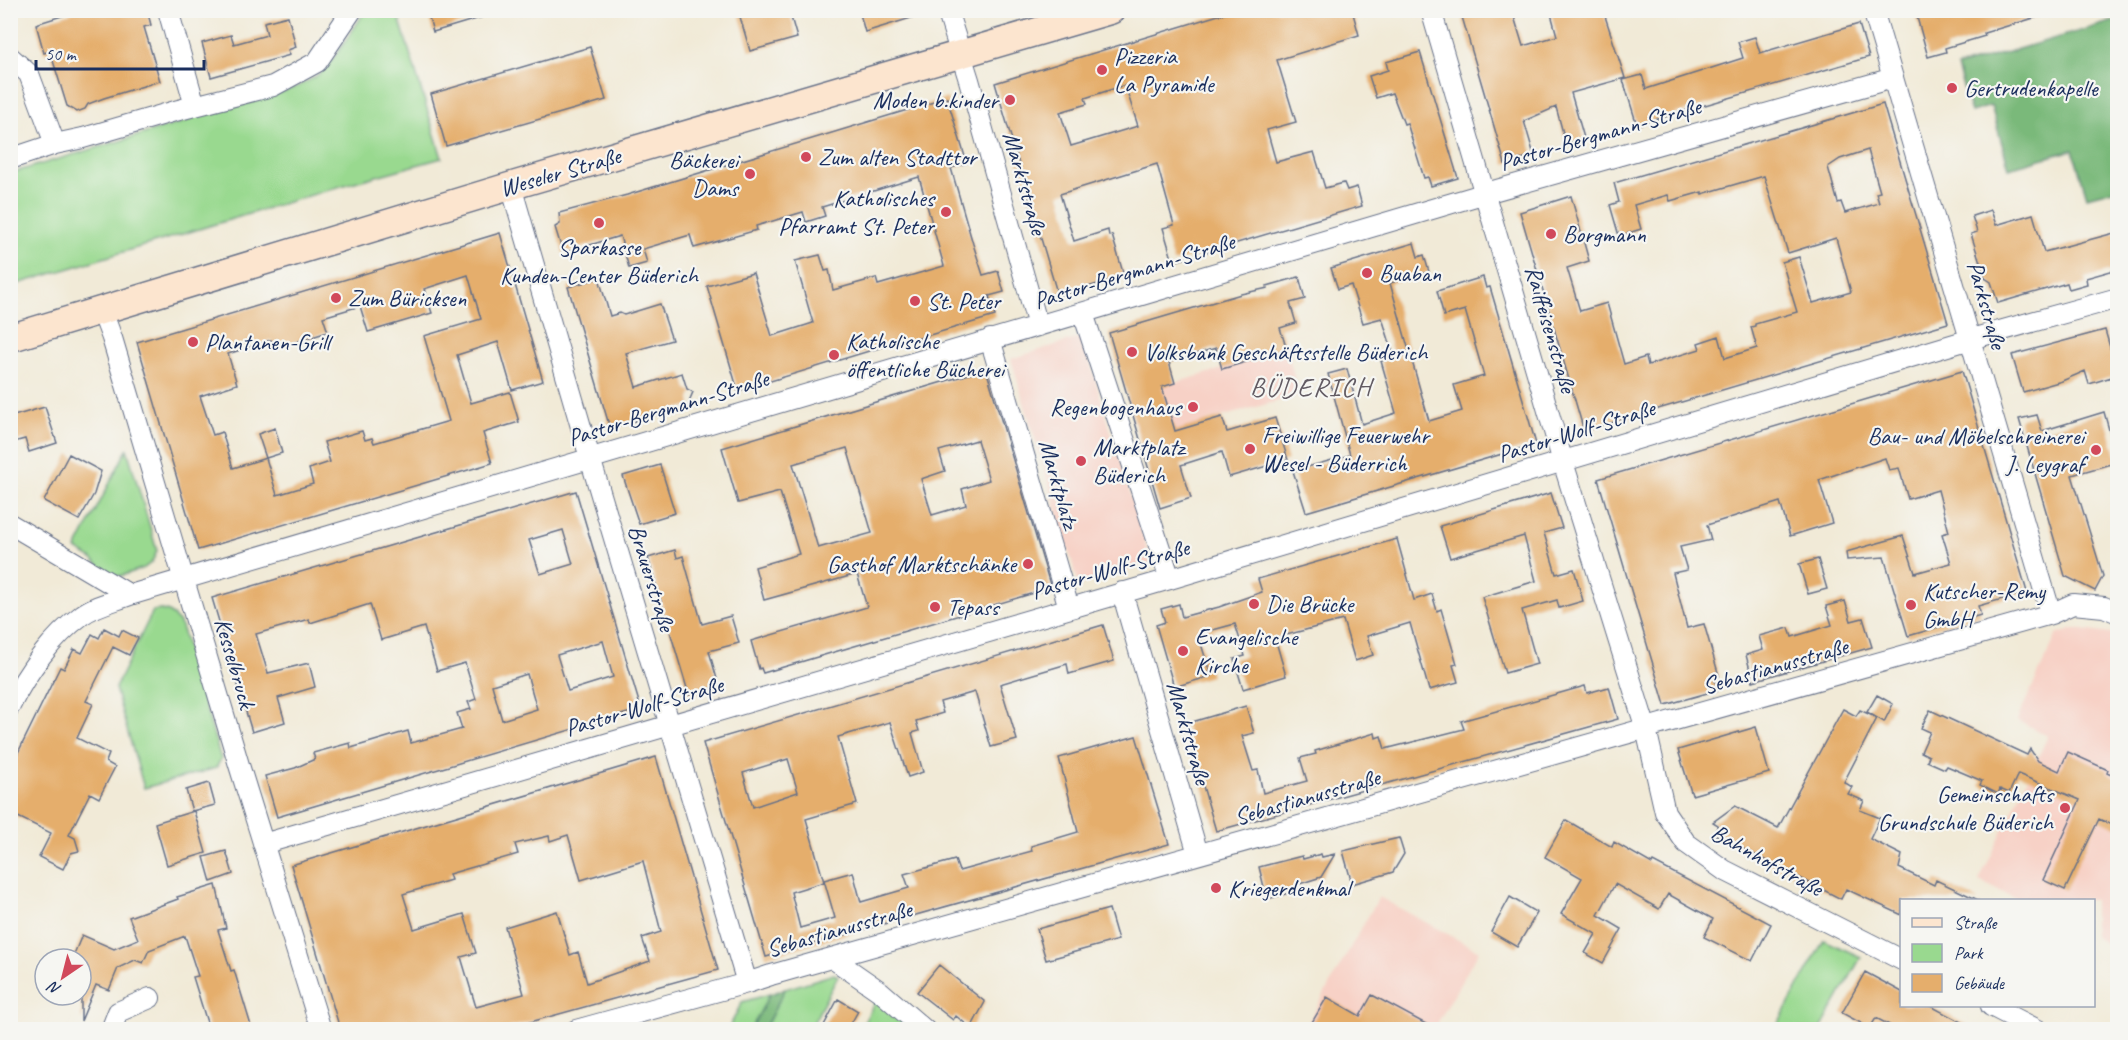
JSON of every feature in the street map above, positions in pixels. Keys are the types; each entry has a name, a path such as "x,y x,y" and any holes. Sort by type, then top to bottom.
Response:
{"street":[{"path":"168,10 195,106"},
{"path":"10,159 55,144 273,86 317,62 352,10"},
{"name":"Marktstraße","path":"947,10 1038,326"},
{"name":"Weseler Straße","path":"10,338 511,186 1111,10"},
{"name":"Raiffeisenstraße","path":"1431,10 1563,462 1646,729"},
{"name":"Parkstraße","path":"1873,10 2051,614"},
{"path":"10,57 29,74 55,144"},
{"name":"Pastor-Bergmann-Straße","path":"10,706 22,682 54,641 84,614 130,595 1486,193 1893,78"},
{"name":"Brauerstraße","path":"511,186 747,983"},
{"name":"Pastor-Wolf-Straße","path":"263,844 1170,579 1971,339 2118,298"},
{"name":"Kesselbruck","path":"102,311 321,1029"},
{"path":"1083,313 1170,579"},
{"name":"Marktplatz","path":"990,339 1068,608"},
{"path":"10,524 130,595"},
{"name":"Marktstraße","path":"1122,592 1198,854"},
{"name":"Sebastianusstraße","path":"576,1029 747,983 1646,729 2051,614 2073,604 2104,607 2118,613"},
{"name":"Bahnhofstraße","path":"1646,729 1665,812 1686,843 1724,870 1900,959"},
{"path":"832,958 881,992 925,1029"},
{"path":"111,1029 118,1012 150,998"},
{"path":"1995,1007 2038,1029"}],"shaded area":[{"name":"Marktplatz Büderich","path":"1082,337 1151,563 1079,585 1011,359"},
{"name":"Regenbogenhaus","path":"1287,350 1299,395 1207,421 1212,436 1145,457 1127,397"},
{"name":"Gemeinschafts Grundschule Büderich","path":"2076,629 2117,635 2117,949 2095,938 2095,899 2017,899 1979,881 2048,736 2017,720 2057,634"},
{"path":"1379,897 1479,951 1434,1029 1304,1030"}],"green space":[{"path":"365,11 397,11 442,158 351,183 11,286 11,173 187,121 193,116 258,100 291,89 325,69"},
{"path":"2117,20 2117,189 2087,197 2073,150 2009,168 1991,106 1971,112 1957,67"},
{"path":"127,449 157,551 152,562 144,568 121,576 109,575 91,558 76,549"},
{"path":"153,611 169,612 180,623 221,759 216,768 144,788 115,688"},
{"path":"1824,940 1861,957 1821,1029 1775,1029"},
{"path":"834,974 838,976 810,1029 764,1030 785,989"},
{"path":"785,989 764,1029 751,1029 770,994"},
{"path":"770,994 751,1029 728,1030 742,1002"},
{"path":"877,998 912,1030 860,1030"}],"building":[{"path":"81,10 147,10 151,25 144,27 160,81 104,98 88,104 85,109 77,112 67,106 50,51 44,53 36,24"},
{"path":"427,10 489,10 490,15 433,32"},
{"path":"738,10 789,10 797,38 750,51"},
{"path":"859,10 921,10 921,15 865,32"},
{"path":"1235,10 1352,10 1359,35 1277,60 1296,122 1267,130 1276,162 1314,152 1325,188 1344,183 1347,190 1357,187 1362,206 1173,262 1163,228 1174,225 1157,164 1060,194 1074,241 1108,230 1109,236 1112,235 1124,276 1058,296 995,83","holes":["1125,85 1138,126 1071,146 1060,112 1087,104 1085,98"]},
{"path":"1460,10 1512,10 1523,46 1557,36 1550,10 1603,10 1625,78 1571,93 1584,138 1566,144 1556,107 1524,121 1534,155 1505,164"},
{"path":"1915,10 2043,10 2044,15 1984,33 1985,36 1945,48 1946,52 1928,57"},
{"path":"288,16 296,47 288,50 290,55 211,77 202,43 231,35 234,44 267,35 264,22"},
{"path":"1859,24 1869,57 1637,125 1623,80 1642,75 1646,89 1743,58 1738,42 1755,37 1760,53"},
{"path":"590,47 606,100 446,146 431,94"},
{"path":"1420,52 1458,178 1431,186 1428,177 1424,178 1407,123 1404,124 1392,93 1376,98 1369,76 1388,70 1386,62"},
{"path":"947,98 967,163 951,168 973,244 983,275 998,271 1004,292 989,296 995,316 892,346 892,344 738,391 707,286 753,273 772,336 813,323 795,261 820,255 825,271 829,270 833,290 876,278 878,285 944,266 919,177 822,207 825,216 806,222 803,212 756,226 757,230 694,248 690,235 643,249 647,263 629,268 620,236 563,253 555,227 560,224 559,213 627,195"},
{"path":"1883,104 1948,323 1584,431 1520,212 1571,196 1589,261 1567,268 1580,311 1607,303 1624,364 1646,357 1648,365 1700,349 1698,343 1719,336 1725,358 1757,348 1751,327 1797,312 1782,262 1799,257 1813,303 1851,292 1836,238 1788,253 1764,176 1702,194 1702,192 1670,201 1668,195 1634,205 1641,229 1619,236 1610,205 1619,202 1614,183","holes":["1868,150 1880,192 1876,193 1879,203 1845,213 1841,202 1838,203 1828,167 1840,159"]},
{"path":"1991,210 1996,225 2033,214 2044,252 2118,232 2118,269 2086,278 2087,284 2069,289 2067,283 1998,303 1991,282 1985,278 1971,234 1977,232 1972,216"},
{"path":"500,233 543,381 512,390 498,342 457,355 471,403 510,392 519,422 483,433 492,463 198,550 137,342","holes":["468,275 481,319 424,336 449,421 374,443 372,438 365,440 362,431 324,442 330,462 309,469 313,484 277,495 266,458 233,468 222,432 213,435 200,396 237,384 228,354 271,340 273,349 328,332 323,317 360,306 368,332 432,313 424,289"]},
{"path":"1414,243 1418,257 1424,255 1429,272 1390,283 1409,351 1394,356 1382,318 1363,323 1351,285 1338,289 1331,268"},
{"path":"1299,277 1305,299 1290,303 1296,323 1280,328 1287,350 1222,369 1216,348 1169,362 1175,383 1162,387 1175,431 1222,417 1227,432 1275,418 1288,460 1229,477 1222,452 1181,465 1191,498 1160,508 1109,333"},
{"path":"1483,277 1486,288 1490,287 1536,444 1306,512 1293,471 1350,455 1328,374 1347,369 1362,424 1396,413 1381,361 1410,354 1429,421 1462,411 1454,385 1484,376 1465,310 1444,316 1437,291"},
{"path":"599,278 610,316 620,313 624,315 660,304 672,340 626,353 636,387 682,373 687,389 693,392 690,399 691,405 610,428 568,287"},
{"path":"2105,330 2118,375 2089,384 2085,371 2062,381 2023,392 2012,355"},
{"path":"986,369 1051,588 763,673 761,668 759,669 751,641 867,607 857,574 764,600 755,567 799,554 780,492 738,503 722,448","holes":["977,440 989,480 962,489 966,505 932,515 921,479 945,471 939,451","847,448 872,533 818,548 793,464"]},
{"path":"1962,371 2027,592 1978,606 1981,615 1908,636 1884,557 1847,560 1846,552 1903,536 1915,573 1951,563 1942,534 1949,532 1938,490 1908,499 1899,468 1889,470 1885,458 1819,480 1832,523 1790,536 1780,502 1707,525 1711,540 1680,547 1687,570 1673,573 1687,628 1704,624 1719,676 1714,678 1718,690 1665,705 1598,479"},
{"path":"45,407 57,443 29,452 25,439 10,443 10,417"},
{"path":"2104,412 2118,462 2072,475 2103,576 2095,591 2065,576 2019,419 2037,415 2042,431"},
{"path":"275,428 282,453 266,458 258,434"},
{"path":"69,454 101,471 94,494 79,520 44,501"},
{"path":"660,465 675,513 639,524 623,476"},
{"path":"576,491 641,709 277,817 265,776 295,768 315,759 313,753 350,743 351,748 408,731 411,743 462,729 457,713 471,709 468,702 476,699 465,663 437,671 424,627 381,640 370,604 310,623 309,619 256,634 268,673 309,663 315,687 278,698 285,722 252,732 212,598","holes":["563,530 573,564 540,574 529,540","603,641 613,677 568,691 557,655","527,674 537,709 502,720 492,685"]},
{"path":"1551,493 1562,528 1544,533 1556,574 1574,569 1583,601 1559,608 1557,600 1522,610 1537,664 1505,673 1482,597 1536,581 1524,536 1450,558 1440,526"},
{"path":"1397,539 1414,600 1432,594 1437,611 1441,609 1457,664 1453,665 1458,682 1429,690 1410,623 1367,636 1373,655 1355,661 1343,620 1275,638 1286,676 1243,689 1234,659 1245,656 1235,624 1198,634 1211,676 1174,687 1156,625 1165,622 1161,609 1179,604 1182,617 1219,607 1262,592 1258,579"},
{"path":"675,550 677,558 683,556 702,624 731,616 739,643 709,651 719,686 689,695 648,558"},
{"path":"1818,559 1827,589 1808,594 1799,564"},
{"path":"1845,601 1851,621 1863,618 1872,647 1753,681 1746,655 1763,650 1759,636 1789,628 1792,637 1832,625 1826,606"},
{"path":"1103,625 1114,661 1069,674 1067,664 1000,684 1017,740 991,747 975,692 940,702 943,713 916,721 919,731 912,733 923,772 908,777 890,722 838,737 857,804 806,819 824,882 791,892 800,928 835,918 824,880 853,872 861,902 909,888 904,874 955,860 959,871 1032,851 1031,846 1078,832 1059,758 1136,736 1169,844 766,957 703,743","holes":["788,759 798,792 753,807 743,773"]},
{"path":"104,628 119,636 122,630 138,638 129,655 113,647 86,701 93,704 77,738 109,754 106,762 115,767 99,798 90,793 69,835 75,838 79,851 71,853 63,869 39,857 51,833 10,813 10,769 60,667 64,669 74,649 82,653 92,634 99,638"},
{"path":"1585,686 1587,693 1609,687 1618,719 1216,831 1185,724 1246,706 1254,733 1242,736 1253,771 1258,770 1263,793 1307,781 1300,758 1316,754 1315,751 1375,733 1376,738 1381,736 1385,749 1464,729 1461,721"},
{"path":"1877,695 1893,704 1884,722 1867,712"},
{"path":"1843,709 1856,716 1860,710 1877,718 1844,782 1852,787 1848,794 1864,801 1860,810 1880,818 1870,839 1902,855 1899,868 1934,885 1936,880 1976,899 1900,899 1900,914 1846,889 1841,899 1714,834 1718,825 1713,822 1735,806 1778,828"},
{"path":"1930,710 2027,755 2030,749 2038,761 2059,771 2068,752 2108,770 2107,773 2118,778 2118,828 2099,819 2065,890 2043,880 2080,800 2018,774 2009,793 2000,789 1998,794 1980,785 1982,781 1947,766 1945,769 1927,761 1929,756 1921,752 1930,732 1921,728"},
{"path":"1756,727 1769,773 1692,795 1678,750"},
{"path":"656,757 718,970 505,1029 340,1029 291,865","holes":["568,835 581,880 643,861 661,932 642,938 650,961 587,983 578,952 570,955 557,911 505,927 524,994 476,1007 461,957 476,953 464,914 414,929 403,894 451,880 449,874 518,854 515,844 549,836 550,841"]},
{"path":"209,783 215,805 192,811 186,790"},
{"path":"194,811 206,853 167,865 155,823"},
{"path":"1566,820 1612,847 1614,842 1652,864 1653,862 1771,924 1752,961 1704,937 1713,919 1668,894 1659,909 1615,884 1598,915 1622,929 1603,963 1585,953 1596,934 1561,914 1582,878 1545,857"},
{"path":"1399,838 1404,854 1393,872 1352,884 1343,851"},
{"path":"226,851 233,874 211,882 204,857"},
{"path":"1321,854 1322,857 1335,854 1321,877 1296,885 1297,891 1267,899 1259,867 1302,856 1303,859"},
{"path":"216,885 226,928 218,930 231,971 234,970 252,1029 209,1029 193,977 198,976 185,936 149,950 143,963 135,960 118,968 109,990 96,985 93,992 93,947 77,947 82,935 114,949 138,939 129,917 178,899 177,897"},
{"path":"1510,897 1537,913 1517,947 1491,932"},
{"path":"1109,909 1118,940 1046,960 1037,929"},
{"path":"939,965 985,1002 971,1028 956,1016 953,1020 917,992"},
{"path":"1865,972 1900,991 1900,1007 1933,1007 1974,1029 1897,1029 1876,1018 1870,1028 1842,1013"},
{"path":"1372,995 1435,1029 1308,1029 1327,997 1360,1016"},
{"path":"838,999 858,1011 848,1029 822,1029"},
{"path":"81,1007 87,1007 81,1021"}],"place":[{"name":"Pizzeria La Pyramide","path":"1102,70"},
{"name":"Gertrudenkapelle","path":"1952,88"},
{"name":"Moden b.kinder","path":"1010,100"},
{"name":"Zum alten Stadttor","path":"806,157"},
{"name":"Bäckerei Dams","path":"750,174"},
{"name":"Katholisches Pfarramt St. Peter","path":"946,212"},
{"name":"Sparkasse Kunden-Center Büderich","path":"599,223"},
{"name":"Borgmann","path":"1551,234"},
{"name":"Buaban","path":"1367,273"},
{"name":"Zum Büricksen","path":"336,298"},
{"name":"St. Peter","path":"915,301"},
{"name":"Plantanen-Grill","path":"193,342"},
{"name":"Volksbank Geschäftsstelle Büderich","path":"1132,352"},
{"name":"Katholische öffentliche Bücherei","path":"834,355"},
{"name":"Regenbogenhaus","path":"1193,407"},
{"name":"Freiwillige Feuerwehr Wesel - Büderrich","path":"1250,449"},
{"name":"Bau- und Möbelschreinerei J. Leygraf","path":"2096,450"},
{"name":"Marktplatz Büderich","path":"1081,461"},
{"name":"Gasthof Marktschänke","path":"1028,564"},
{"name":"Die Brücke","path":"1254,604"},
{"name":"Kutscher-Remy GmbH","path":"1911,605"},
{"name":"Tepass","path":"935,607"},
{"name":"Evangelische Kirche","path":"1183,651"},
{"name":"Gemeinschafts Grundschule Büderich","path":"2065,808"},
{"name":"Kriegerdenkmal","path":"1216,888"}],"district":[{"name":"BÜDERICH","path":"1311,387"}]}
